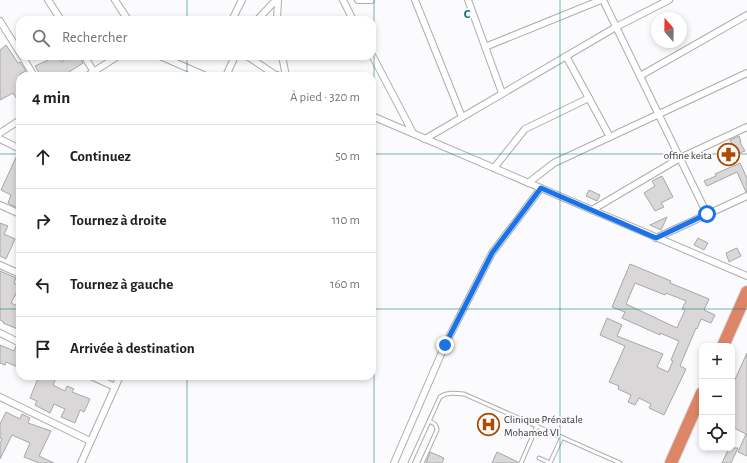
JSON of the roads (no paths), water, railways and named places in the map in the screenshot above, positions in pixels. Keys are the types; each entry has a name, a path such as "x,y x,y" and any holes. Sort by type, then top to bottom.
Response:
{"highway":[{"path":"724,343 747,293"},
{"path":"732,343 747,310"},
{"path":"671,463 699,400"},
{"path":"680,463 701,415"}],"street":[{"path":"48,0 58,16"},
{"path":"234,16 242,0"},
{"path":"262,16 277,0"},
{"path":"277,0 277,16"},
{"path":"343,0 351,16"},
{"path":"358,0 371,0"},
{"path":"415,0 462,117"},
{"path":"468,0 502,93"},
{"path":"485,47 602,0 707,214"},
{"path":"425,138 616,26 669,0"},
{"path":"118,1 126,16"},
{"path":"640,76 747,15"},
{"path":"0,21 16,47"},
{"path":"566,56 610,137"},
{"path":"24,60 32,72"},
{"path":"86,60 94,72 112,60"},
{"path":"169,60 197,72"},
{"path":"228,72 233,60"},
{"path":"252,60 270,72"},
{"path":"283,60 285,72"},
{"path":"374,60 413,133"},
{"path":"528,183 554,163 747,73"},
{"path":"494,168 525,129 589,98"},
{"path":"376,118 747,276"},
{"path":"0,133 16,123"},
{"path":"592,210 680,158 747,127"},
{"path":"0,139 16,147"},
{"path":"394,463 445,345 492,253 541,188"},
{"path":"656,238 747,196"},
{"path":"0,205 16,212"},
{"path":"0,265 16,272"},
{"path":"0,333 16,341"},
{"path":"100,380 115,387"},
{"path":"81,463 118,380"},
{"path":"0,397 90,441"}],"lane":[{"path":"410,463 440,397 445,394 456,393 464,394 620,463"},
{"path":"422,463 437,430 435,424 429,421"},
{"path":"521,463 538,426"},
{"path":"538,458 550,463 562,437"}],"place":[{"name":"offine keita","path":"728,155"},
{"name":"Clinique Prénatale Mohamed VI","path":"488,425"}]}
